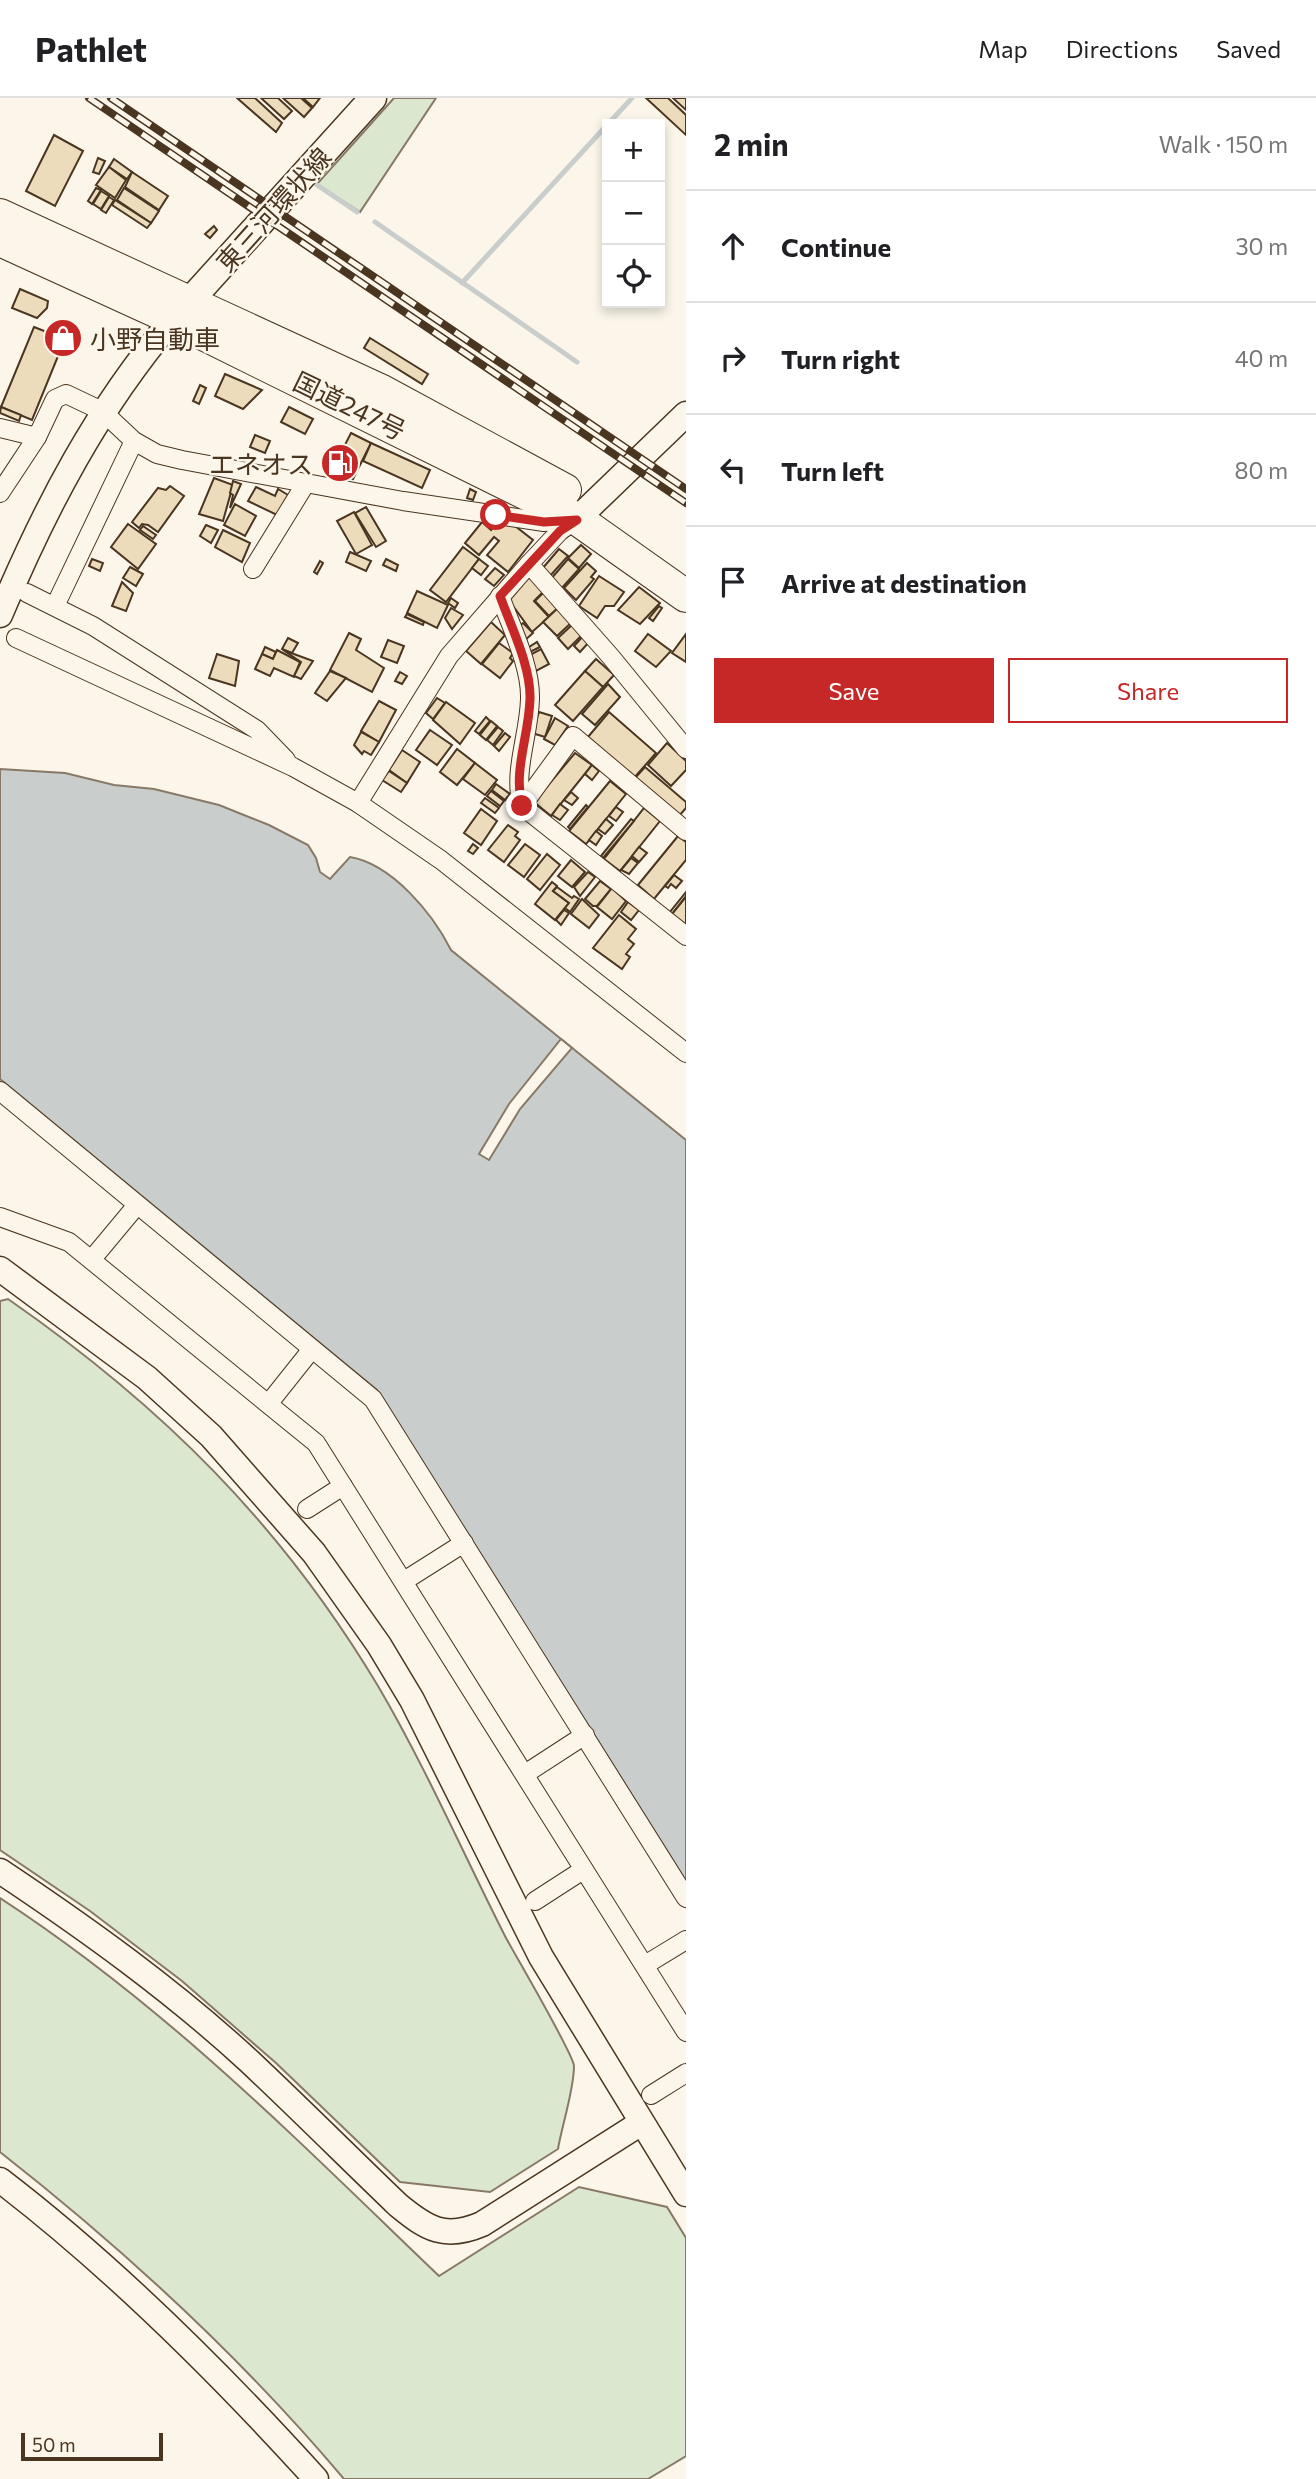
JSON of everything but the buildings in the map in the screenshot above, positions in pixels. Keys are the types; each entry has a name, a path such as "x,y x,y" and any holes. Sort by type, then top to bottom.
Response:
{"highway":[{"name":"国道247号","path":"0,215 182,310"},
{"name":"国道247号","path":"0,240 382,391 686,569"},
{"name":"国道247号","path":"585,512 686,596"}],"main road":[{"name":"東三河環状線","path":"182,310 373,98"}],"street":[{"path":"0,615 32,540 102,411 182,310"},
{"path":"0,493 37,436 55,398 66,394 102,411 134,441 157,453 215,468 544,522 585,512"},
{"path":"358,803 449,656 560,531 585,512 686,414"},
{"path":"0,428 37,436"},
{"path":"55,606 134,441"},
{"path":"253,569 306,483"},
{"path":"529,564 611,657 686,749"},
{"path":"27,593 93,626 257,730 293,767"},
{"path":"500,596 523,663 530,697 517,786 522,806 686,936"},
{"path":"16,638 293,767 358,803 441,860 686,1053"},
{"path":"522,806 573,736 684,824"},
{"path":"0,1091 373,1399 686,1898"},
{"path":"92,1259 137,1205"},
{"path":"0,1217 69,1242 316,1443 686,2032"},
{"path":"0,1269 147,1378 211,1436 314,1553 379,1644 412,1700 535,1946 686,2194"},
{"path":"268,1403 312,1349"},
{"path":"307,1509 343,1486"},
{"path":"404,1581 464,1543"},
{"path":"525,1774 585,1735"},
{"path":"535,1901 583,1870"},
{"path":"0,1871 62,1912 186,2007 248,2061 398,2204 418,2221 435,2230 455,2233 482,2224 641,2123"},
{"path":"645,1965 686,1940"},
{"path":"651,2095 686,2073"},
{"path":"0,2180 142,2300 268,2426 316,2479"}],"green space":[{"path":"394,98 436,98 360,212 317,184"},
{"path":"8,1299 117,1382 214,1472 301,1572 341,1627 395,1716 505,1936 555,2025 574,2066 558,2149 490,2192 400,2182 276,2063 182,1981 90,1911 0,1850 0,1301"},
{"path":"0,1898 61,1940 174,2029 281,2125 439,2276 579,2187 667,2207 686,2238 686,2456 648,2479 344,2479 265,2391 181,2307 92,2227 0,2152"}],"shaded area":[{"path":"0,769 65,773 114,785 154,789 219,805 269,825 308,845 320,872 330,879 350,857 381,869 410,893 434,921 451,950 686,1140 686,1881 377,1390 0,1079"}],"pier":[{"path":"561,1039 572,1048 520,1109 489,1160 479,1154 509,1104"}],"waterway":[{"path":"613,119 632,98"},
{"path":"462,283 602,130"},
{"path":"317,185 357,212"},
{"path":"375,222 577,362"}],"railway":[{"path":"89,98 686,503"},
{"path":"111,98 686,489"}],"place":[{"name":"小野自動車","path":"63,338"},
{"name":"エネオス","path":"340,463"}],"route":[{"path":"496,515 544,522 577,520 560,531 500,596 523,663 530,697 517,786 522,806"}]}
